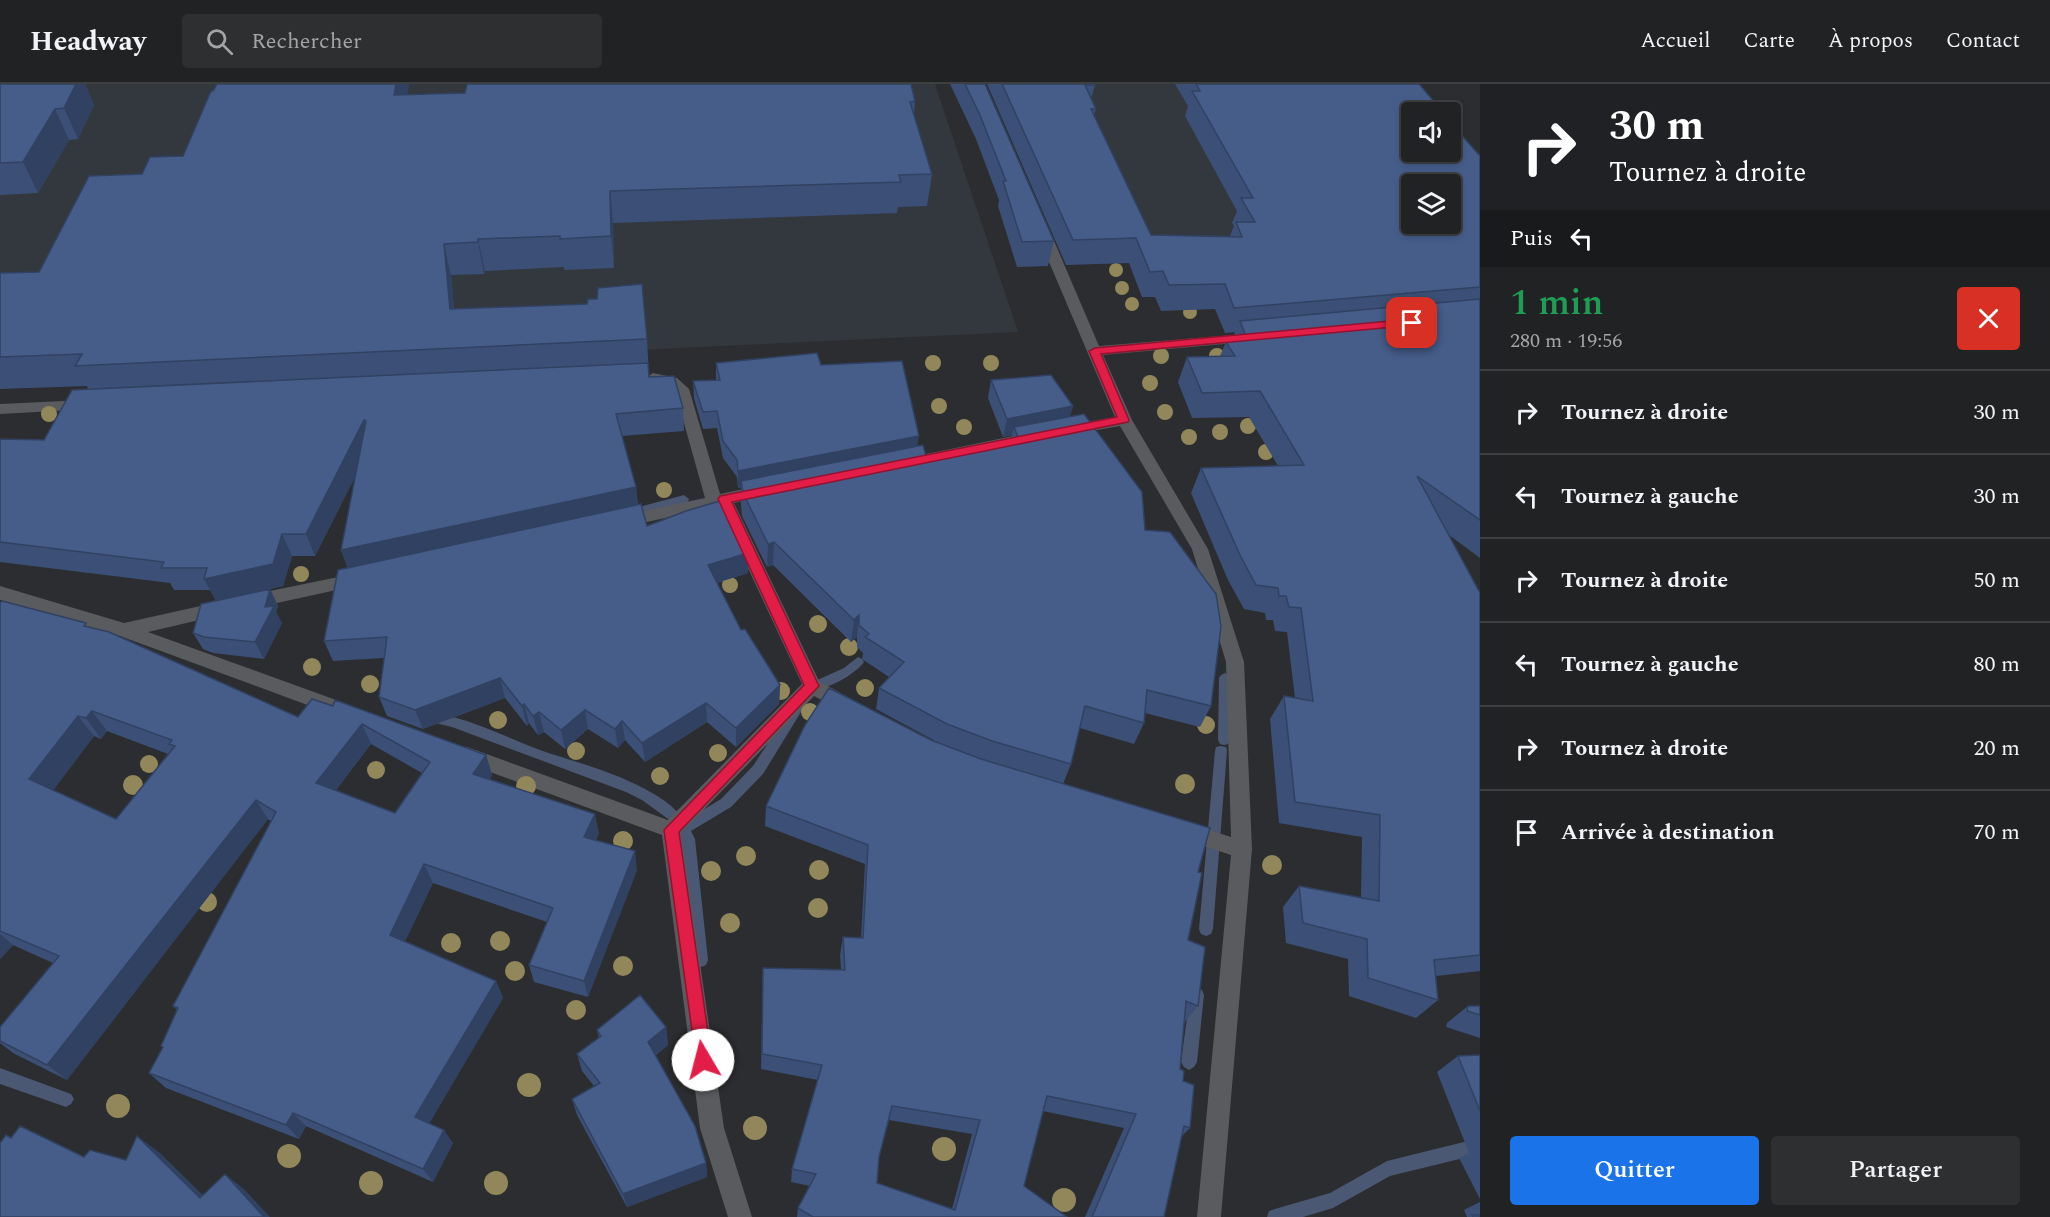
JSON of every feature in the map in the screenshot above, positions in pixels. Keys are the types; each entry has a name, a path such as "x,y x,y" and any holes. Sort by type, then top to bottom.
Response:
{"street":[{"path":"1035,212 1124,420 1200,549 1235,662 1242,849 1209,1217"},
{"path":"1095,351 1270,336"},
{"path":"635,379 659,378 672,381 682,389 719,500 812,686 863,714"},
{"path":"0,409 96,404"},
{"path":"889,466 1124,420"},
{"path":"598,526 783,488"},
{"path":"124,630 379,574"},
{"path":"0,593 124,630 359,716"},
{"path":"671,830 812,686"},
{"path":"448,748 671,830"},
{"path":"1164,825 1242,849"},
{"path":"671,830 712,1128 740,1217"}],"shaded area":[{"path":"0,84 935,84 1018,332 0,380"},
{"path":"1050,84 1374,84 1401,132 1401,162 1435,162 1445,174 1401,174 1401,234 1404,234 1123,245"},
{"path":"1461,194 1480,218 1480,231 1461,232"}],"building":[{"path":"0,84 76,84 64,108 55,109 23,162 0,163"},
{"path":"217,84 396,84 394,95 465,93 467,84 911,84 915,101 910,102 932,174 899,175 901,182 610,191 611,236 560,239 560,236 478,239 478,242 444,244 450,309 587,304 588,299 597,299 598,288 642,284 647,339 75,366 82,354 0,357 0,273 39,272 89,176 142,174 150,157 183,156 211,91"},
{"path":"965,84 985,84 1054,241 1022,242 1003,181 1006,181"},
{"path":"1002,84 1095,85 1085,85 1096,109 1091,109 1151,235 1242,237 1236,222 1255,222 1241,198 1253,198 1192,91 1200,91 1196,84 1419,84 1434,102 1401,102 1401,162 1461,162 1461,134 1480,156 1480,287 1234,308 1225,284 1169,285 1163,271 1150,272 1136,238 1073,240"},
{"path":"1480,299 1480,520 1417,476 1480,593 1480,955 1434,960 1438,1000 1368,978 1367,939 1303,923 1299,886 1379,901 1380,815 1295,802 1284,696 1313,701 1301,608 1289,607 1286,596 1279,596 1278,588 1256,585 1201,468 1304,465 1260,391 1202,393 1187,357 1235,356 1226,342 1247,339 1240,321"},
{"path":"817,353 821,365 902,361 919,436 738,471 737,460 723,441 717,411 703,412 693,381 720,380 716,363"},
{"path":"648,363 649,377 674,376 683,408 616,414 636,487 341,550 366,421 364,420 306,534 282,534 273,564 204,579 207,568 161,568 164,562 0,542 0,439 44,440 72,390"},
{"path":"1051,375 1073,406 1007,419 991,380"},
{"path":"1084,414 1142,492 1145,530 1170,532 1216,594 1221,626 1211,706 1147,690 1144,723 1085,706 1071,764 992,741 947,724 879,688 904,662 865,637 869,634 859,625 859,615 854,620 774,542 768,544 743,493 741,481 923,445 927,460 1017,442 1014,438 1018,437 1014,427"},
{"path":"723,500 748,553 708,565 741,630 745,629 780,685 736,728 706,703 642,743 622,721 615,729 585,710 561,730 539,712 533,716 500,678 415,710 379,697 387,637 324,641 338,570 641,504 647,526"},
{"path":"270,589 265,607 274,606 255,642 204,637 193,633 201,604"},
{"path":"2,601 86,623 84,626 109,632 298,717 312,699 333,706 335,700 486,755 473,774 595,814 584,837 635,851 584,981 529,965 553,908 424,864 390,935 496,981 415,1117 444,1130 423,1169 293,1113 286,1125 149,1073 163,1047 161,1046 178,1008 173,1006 276,812 256,800 47,1065 0,1041 0,1027 59,956 0,931 0,603","holes":["92,711 172,740 169,744 175,746 116,819 29,779 78,716 86,718","362,724 430,762 395,813 316,783"]},
{"path":"829,688 931,740 981,759 1210,828 1198,872 1202,873 1188,940 1205,947 1198,1006 1186,1001 1180,1069 1184,1071 1183,1081 1194,1085 1190,1128 1184,1126 1164,1217 1092,1217 1136,1114 1047,1096 1024,1186 1067,1217 813,1217 798,1208 816,1174 792,1169 822,1065 762,1054 763,968 845,970 843,937 863,938 868,845 766,806 805,725","holes":["892,1106 980,1120 955,1210 877,1183 879,1157"]},
{"path":"640,995 666,1027 648,1042 695,1126 706,1163 623,1194 572,1099 600,1083 577,1054 601,1036 597,1030"},
{"path":"1468,1006 1480,1006 1480,1015 1467,1011"},
{"path":"1480,1055 1480,1111 1458,1056"},
{"path":"20,1126 84,1157 90,1150 126,1160 137,1136 200,1198 225,1174 264,1217 0,1217 0,1143 6,1135 11,1138"}],"waterway":[{"path":"628,514 684,499"},
{"path":"817,685 848,671 858,662"},
{"path":"1224,740 1225,678"},
{"path":"684,828 726,803 758,770 798,707"},
{"path":"431,717 453,722 533,753 614,780 647,796 675,818"},
{"path":"1206,929 1221,751"},
{"path":"681,825 688,839 701,960"},
{"path":"1189,1062 1197,995"},
{"path":"0,1076 66,1099"},
{"path":"1275,1217 1333,1200 1387,1169 1480,1146"}],"route":[{"path":"703,1060 671,830 812,686 724,499 1124,420 1095,351 1412,323"}]}
